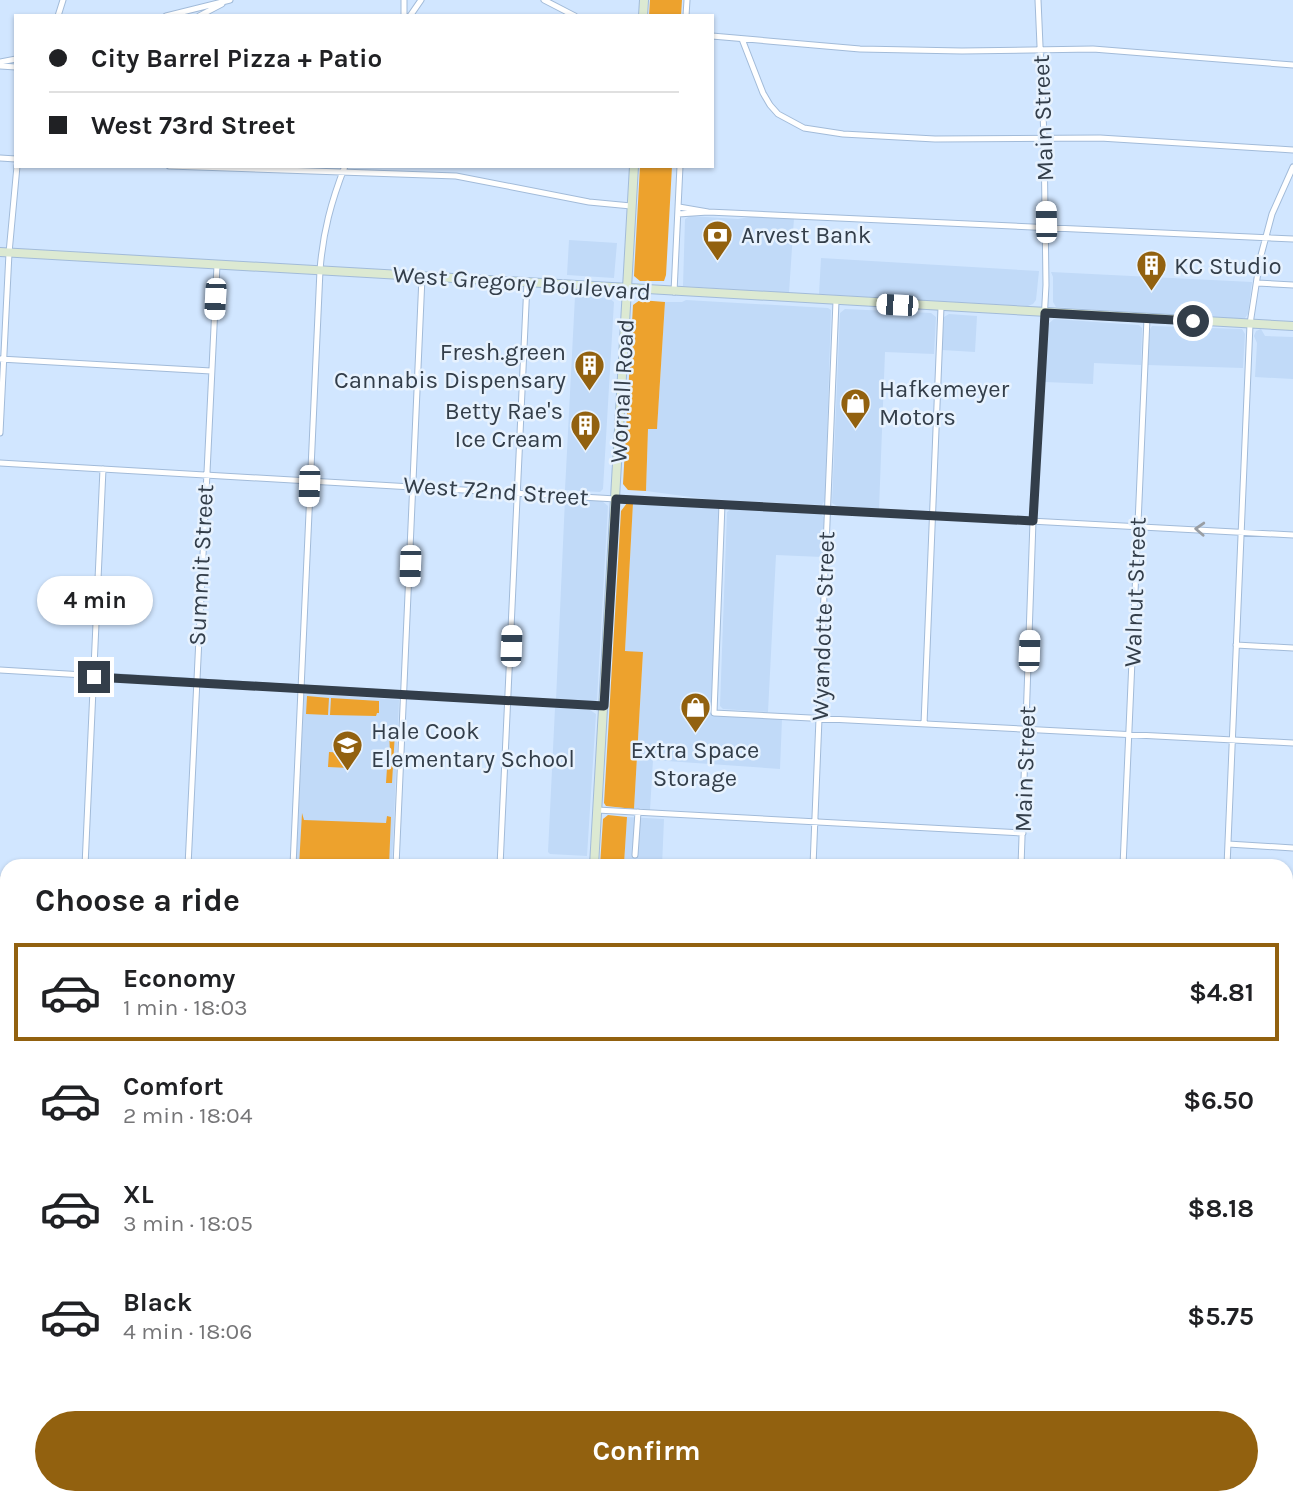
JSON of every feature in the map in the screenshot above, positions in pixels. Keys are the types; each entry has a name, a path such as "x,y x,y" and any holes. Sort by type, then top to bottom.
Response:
{"main road":[{"name":"Wornall Road","path":"594,859 634,168"},
{"name":"West Gregory Boulevard","path":"4,253 1293,326"}],"street":[{"path":"176,14 229,0"},
{"path":"203,14 229,0"},
{"path":"544,0 571,14"},
{"name":"Main Street","path":"1021,859 1033,521 1045,313 1044,136 1038,0"},
{"path":"714,36 860,49 1142,51 1293,65"},
{"path":"742,39 770,105 778,114 804,128 843,134 935,139 1044,136 1293,150"},
{"path":"1227,859 1250,324 1272,214 1293,167"},
{"path":"0,433 4,253 17,168"},
{"path":"286,168 456,176 589,202 631,206"},
{"path":"674,292 680,168"},
{"path":"293,859 320,270 332,198 344,169"},
{"path":"678,206 708,212"},
{"path":"678,214 708,212 1293,239"},
{"name":"Summit Street","path":"188,859 217,265"},
{"path":"396,859 422,277"},
{"path":"500,859 527,283"},
{"path":"1257,283 1293,285"},
{"name":"Wyandotte Street","path":"813,859 836,302"},
{"path":"924,724 941,307"},
{"name":"Walnut Street","path":"1123,859 1147,318"},
{"path":"2,359 211,371"},
{"name":"West 72nd Street","path":"0,463 1293,535"},
{"path":"85,859 103,469"},
{"path":"722,504 714,713 1293,743"},
{"path":"1236,645 1293,648"},
{"path":"0,670 300,690 604,706"},
{"path":"597,810 1023,833"},
{"path":"635,855 638,812"},
{"path":"1228,844 1293,848"}],"shaded area":[{"path":"650,0 682,0 681,14 649,14"},
{"path":"640,168 672,168 664,281 640,281 634,276"},
{"path":"690,216 794,218 789,293 683,286 685,219"},
{"path":"569,240 617,243 614,278 567,275"},
{"path":"821,258 1039,271 1036,300 1028,306 819,294"},
{"path":"1051,272 1252,282 1248,314 1245,318 1236,319 1056,307 1053,302"},
{"path":"575,296 609,298 614,302 603,489 600,492 565,490"},
{"path":"640,300 665,302 657,429 648,429 646,491 628,490 623,484 633,305"},
{"path":"686,300 831,310 825,500 822,505 706,499 646,491 648,429 657,429 665,302"},
{"path":"845,309 931,313 936,317 934,354 885,352 879,509 837,506 832,503 840,313"},
{"path":"949,314 977,316 975,352 942,350 944,317"},
{"path":"1054,319 1139,325 1142,328 1141,365 1094,363 1093,384 1045,382 1047,325"},
{"path":"1152,326 1242,329 1245,334 1243,368 1148,365 1149,331"},
{"path":"1261,329 1265,336 1293,337 1293,379 1255,377 1257,343 1254,336 1256,331"},
{"path":"565,499 602,501 608,506 597,700 594,702 556,700"},
{"path":"627,503 633,503 625,651 643,652 634,809 606,806 604,803 621,511"},
{"path":"633,503 720,509 711,715 782,719 780,769 653,760 650,810 634,809 643,653 625,651"},
{"path":"732,508 820,513 824,517 822,557 776,555 768,712 723,709 720,706 727,512"},
{"name":"Hale Cook Elementary School","path":"308,693 399,700 392,859 296,859 304,695"},
{"path":"307,696 329,698 328,715 306,714"},
{"path":"331,698 379,701 379,713 376,716 330,715"},
{"path":"555,708 590,710 596,714 587,856 548,852"},
{"path":"389,731 395,732 392,783 386,783 390,753"},
{"path":"329,752 349,753 349,768 328,767"},
{"path":"302,813 304,820 386,823 387,816 391,817 389,859 299,859"},
{"path":"608,815 627,817 624,859 600,859 603,819"},
{"path":"627,817 664,819 662,859 624,859"}],"place":[{"name":"Arvest Bank","path":"718,262"},
{"name":"KC Studio","path":"1151,293"},
{"name":"Fresh.green Cannabis Dispensary","path":"589,393"},
{"name":"Hafkemeyer Motors","path":"856,430"},
{"name":"Betty Rae's Ice Cream","path":"586,452"},
{"name":"Extra Space Storage","path":"695,735"},
{"name":"Hale Cook Elementary School","path":"348,772"}],"route":[{"path":"94,677 604,706 616,499 1033,521 1045,313 1193,321"}]}
